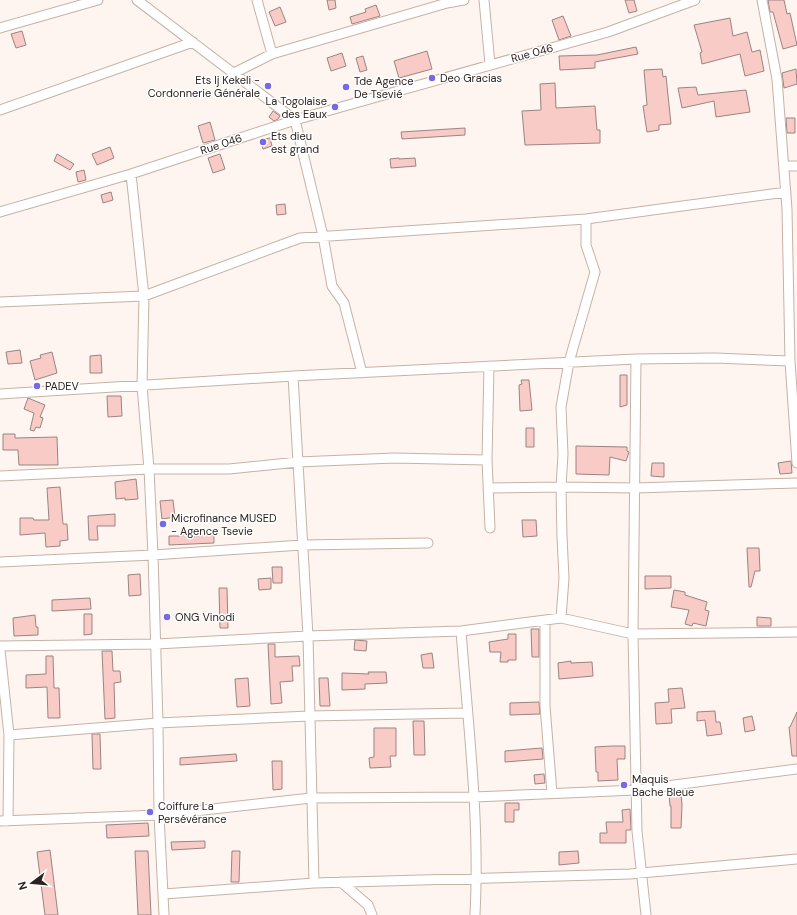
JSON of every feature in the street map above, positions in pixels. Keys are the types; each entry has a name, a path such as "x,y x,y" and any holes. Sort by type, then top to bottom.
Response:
{"street":[{"path":"0,28 98,0"},
{"path":"137,0 295,120 332,286 344,303 362,373"},
{"path":"257,0 272,54"},
{"path":"234,73 272,54 447,2 464,0"},
{"path":"484,0 490,64"},
{"name":"Rue 046","path":"0,212 131,174 295,120 608,32 695,0"},
{"path":"762,0 777,79 786,192 790,361 797,462"},
{"path":"0,110 193,42"},
{"path":"784,166 797,166"},
{"path":"131,174 144,296 142,386 149,469 153,555 159,815 164,915"},
{"path":"0,302 144,296 300,238 586,219 786,192"},
{"path":"561,618 564,578 562,537 563,454 561,407 569,362 596,272 586,245 586,219"},
{"path":"0,394 293,376 636,359 715,358 790,361"},
{"path":"636,359 633,634 637,831 646,915"},
{"path":"489,366 487,460 490,528"},
{"path":"293,376 308,636 314,883"},
{"path":"0,476 149,469 229,469 298,462 394,458 487,460"},
{"path":"488,488 635,488 797,483"},
{"path":"0,562 153,555 302,545 428,543"},
{"path":"0,646 156,644 308,636 461,631 561,618 633,634 797,632"},
{"path":"545,621 545,706 552,793"},
{"path":"461,631 474,797 477,878 475,915"},
{"path":"0,650 8,735 4,821 159,815 311,798 474,797 636,790 797,769"},
{"path":"8,735 158,723 310,716 467,713"},
{"path":"164,894 314,883 641,873 797,859"},
{"path":"341,882 368,904 372,915"}],"building":[{"path":"327,0 335,0 336,8 329,10"},
{"path":"625,0 634,0 637,11 629,13"},
{"path":"768,0 784,0 787,14 790,13 797,45 783,49 773,12 770,12"},
{"path":"376,5 380,16 352,24 350,17 366,12 365,9"},
{"path":"280,7 286,22 275,26 269,12"},
{"path":"563,16 571,36 559,40 552,20"},
{"path":"730,18 733,36 747,32 752,52 760,50 764,71 745,76 740,54 702,64 700,53 702,52 694,25"},
{"path":"22,31 26,45 16,48 11,34"},
{"path":"636,47 638,54 595,62 595,68 560,70 559,56 597,55"},
{"path":"427,51 432,69 399,78 394,61"},
{"path":"342,53 346,66 331,71 327,58"},
{"path":"363,56 367,70 360,72 356,58"},
{"path":"662,69 663,77 666,76 671,124 659,125 659,130 647,132 643,106 647,105 644,70"},
{"path":"796,69 797,84 784,88 782,73"},
{"path":"555,83 556,108 595,106 597,130 600,130 600,143 525,145 522,111 541,110 540,84"},
{"path":"696,87 698,95 746,90 750,112 716,117 714,101 682,108 678,88"},
{"path":"273,111 280,116 274,121 269,117"},
{"path":"786,118 795,118 795,133 787,133"},
{"path":"210,122 215,140 203,143 198,126"},
{"path":"465,128 465,135 402,139 401,132"},
{"path":"270,138 272,146 263,149 260,140"},
{"path":"110,147 114,158 97,165 92,154"},
{"path":"57,154 74,164 70,170 54,161"},
{"path":"220,154 225,169 213,173 208,158"},
{"path":"415,158 416,166 391,168 390,159"},
{"path":"84,170 86,180 78,182 76,172"},
{"path":"111,192 113,200 103,203 101,195"},
{"path":"285,204 286,214 277,215 276,205"},
{"path":"20,350 22,363 8,364 6,352"},
{"path":"52,352 57,373 35,380 30,361 41,358 40,355"},
{"path":"101,355 102,373 90,373 90,356"},
{"path":"620,375 627,375 627,405 620,407"},
{"path":"521,380 529,380 532,410 520,411 519,385 522,384"},
{"path":"107,396 121,396 122,416 108,417"},
{"path":"28,398 45,405 40,417 43,418 40,428 36,427 34,431 30,430 34,413 24,409"},
{"path":"526,428 534,428 534,447 526,447"},
{"path":"3,434 15,434 15,438 57,437 58,465 19,465 18,450 3,450"},
{"path":"576,446 627,447 627,451 629,452 626,461 610,457 609,475 576,474"},
{"path":"791,461 792,473 780,474 778,463"},
{"path":"652,463 664,463 664,477 651,476"},
{"path":"136,479 138,499 116,499 115,482"},
{"path":"60,487 63,524 67,524 68,540 60,541 60,546 46,547 45,533 20,535 20,518 49,520 47,488"},
{"path":"173,500 175,517 162,519 160,501"},
{"path":"115,514 115,526 97,526 98,540 89,540 88,516"},
{"path":"522,520 536,520 537,536 523,537"},
{"path":"193,533 194,536 214,535 214,543 169,545 169,536 182,536 182,534"},
{"path":"747,548 759,548 760,571 755,571 751,587 749,587"},
{"path":"272,567 282,567 282,583 273,583"},
{"path":"140,574 141,595 129,596 128,575"},
{"path":"645,576 671,576 671,588 645,589"},
{"path":"271,578 271,589 259,590 258,579"},
{"path":"219,588 227,588 228,628 220,628"},
{"path":"674,590 685,592 685,595 707,602 705,610 709,611 706,626 693,623 692,626 685,624 689,610 671,607"},
{"path":"90,598 91,609 52,611 52,600"},
{"path":"84,614 92,614 92,634 84,635"},
{"path":"35,615 38,635 14,636 13,618"},
{"path":"757,617 771,618 771,626 757,626"},
{"path":"531,629 539,629 539,657 532,657"},
{"path":"508,634 516,634 516,660 500,662 501,652 490,652 489,642 508,639"},
{"path":"355,640 367,641 366,651 354,650"},
{"path":"268,644 275,644 275,657 299,656 300,666 292,666 293,681 280,682 282,703 271,704"},
{"path":"102,651 112,651 113,671 120,671 121,682 114,683 115,718 105,719"},
{"path":"432,653 434,668 423,668 421,655"},
{"path":"46,656 53,656 54,688 59,688 60,718 48,718 47,687 26,688 26,675 46,674"},
{"path":"571,661 571,663 592,662 593,676 559,679 558,663"},
{"path":"368,672 386,672 387,683 365,684 365,689 342,690 342,673 369,674"},
{"path":"248,678 250,706 237,707 235,679"},
{"path":"319,678 328,678 330,706 320,706"},
{"path":"682,688 685,708 671,709 672,723 656,724 655,703 669,702 668,689"},
{"path":"539,702 540,714 510,715 510,703"},
{"path":"715,711 716,722 720,722 722,734 707,736 705,720 697,721 697,712"},
{"path":"797,712 797,756 792,756 789,727"},
{"path":"752,716 755,730 745,732 743,718"},
{"path":"413,721 424,721 425,755 414,755"},
{"path":"374,728 396,728 396,756 390,756 391,767 370,768 369,758 374,757"},
{"path":"92,734 100,734 101,769 93,769"},
{"path":"625,746 625,759 617,759 618,780 598,781 598,772 596,772 595,747"},
{"path":"542,748 543,759 505,762 505,751"},
{"path":"236,754 237,761 180,765 180,758"},
{"path":"272,761 282,761 282,789 273,790"},
{"path":"544,774 545,783 535,784 534,775"},
{"path":"681,793 681,828 671,828 671,806 669,794"},
{"path":"505,803 519,803 519,810 514,810 514,822 505,822"},
{"path":"630,809 631,830 626,830 626,843 600,843 600,833 607,833 606,822 623,822 622,810"},
{"path":"148,823 149,836 107,838 106,825"},
{"path":"205,841 205,848 172,850 171,842"},
{"path":"50,850 58,915 45,915 37,852"},
{"path":"135,851 148,851 151,915 138,915"},
{"path":"232,851 240,851 239,882 231,882"},
{"path":"578,851 579,863 559,865 559,852"}],"place":[{"name":"Deo Gracias","path":"432,78"},
{"name":"Ets Ij Kekeli - Cordonnerie Générale","path":"268,86"},
{"name":"Tde Agence De Tsevié","path":"346,87"},
{"name":"La Togolaise des Eaux","path":"335,107"},
{"name":"Ets dieu est grand","path":"263,142"},
{"name":"PADEV","path":"37,386"},
{"name":"Microfinance MUSED - Agence Tsevie","path":"163,524"},
{"name":"ONG Vinodi","path":"167,617"},
{"name":"Maquis Bache Bleue","path":"624,785"},
{"name":"Coiffure La Persévérance","path":"150,812"}]}
